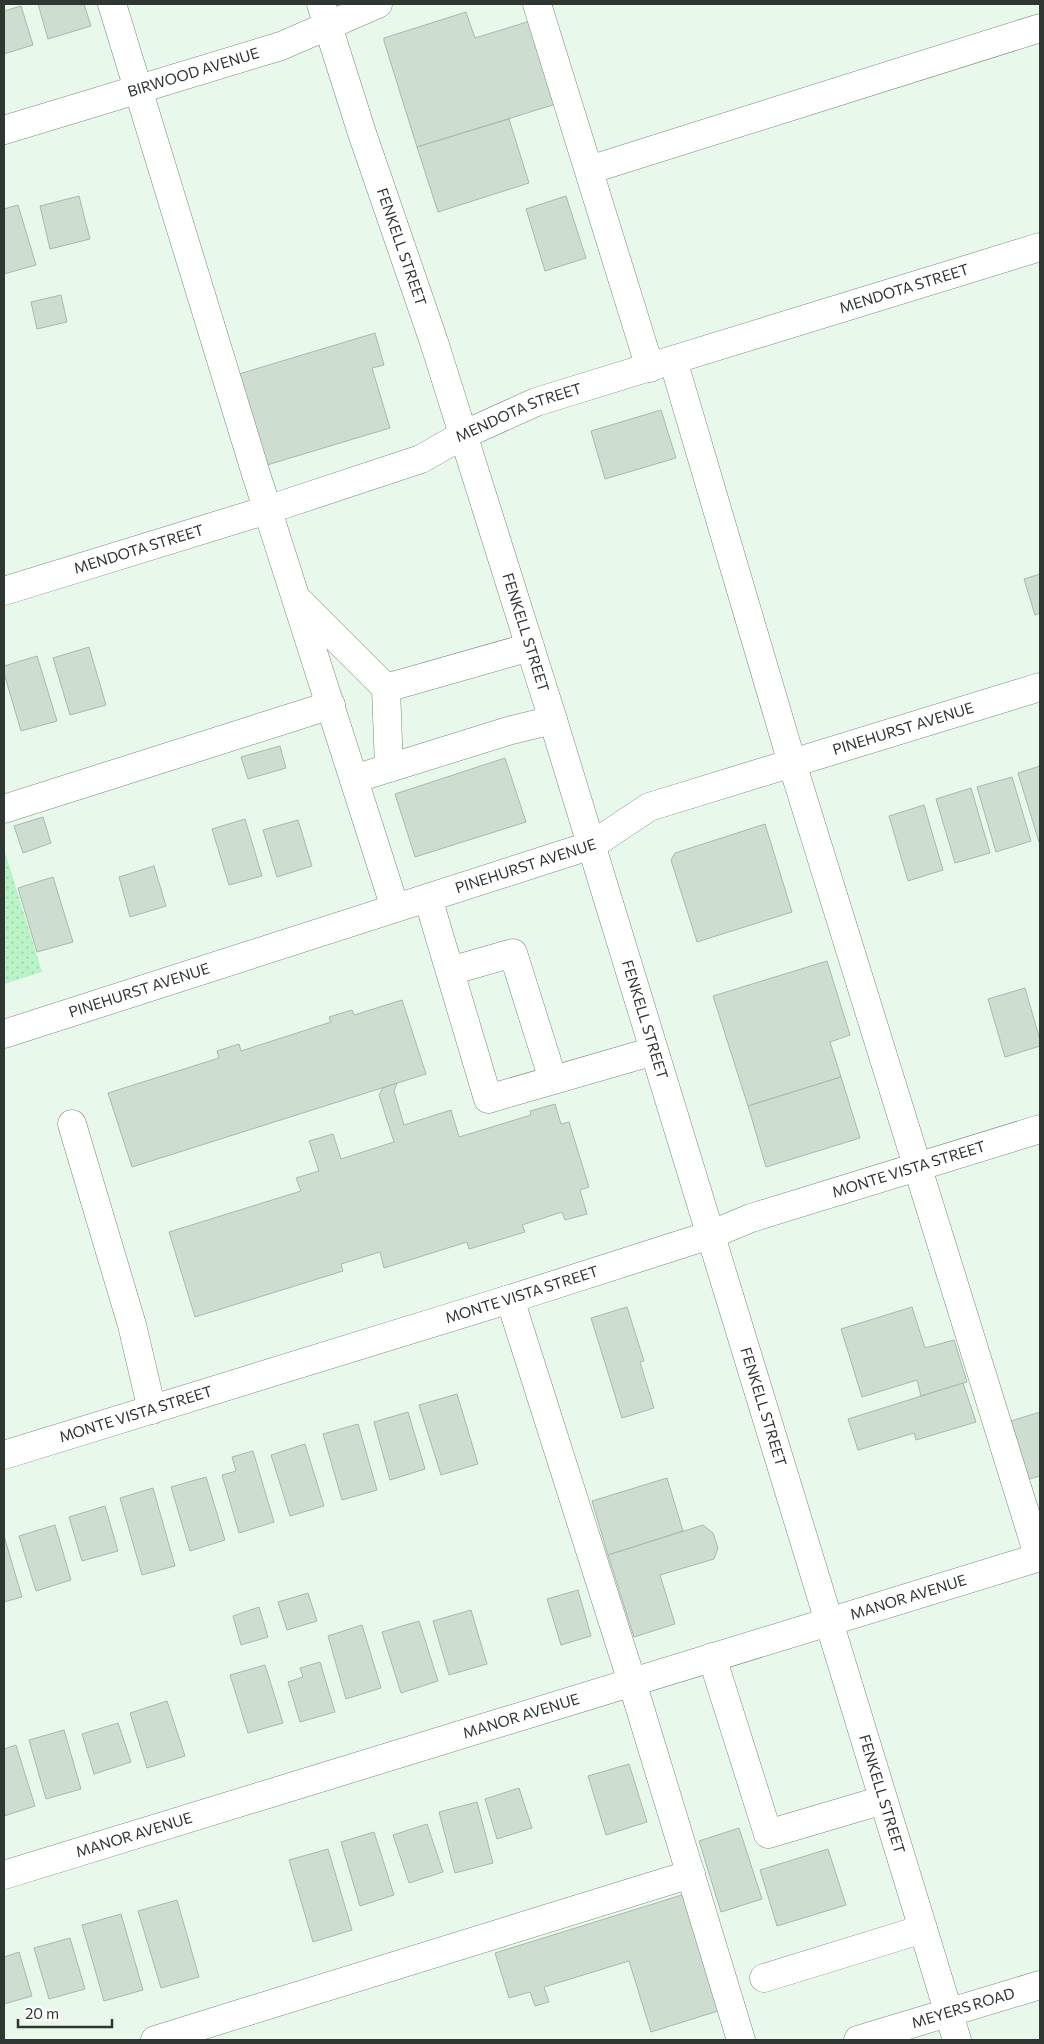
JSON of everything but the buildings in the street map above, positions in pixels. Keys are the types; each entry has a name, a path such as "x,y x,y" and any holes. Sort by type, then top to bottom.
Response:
{"street":[{"path":"112,4 267,510 395,908"},
{"name":"BIRWOOD AVENUE","path":"4,130 280,46 324,14 378,4"},
{"path":"537,4 588,170 661,364 792,763 1040,1558"},
{"name":"FENKELL STREET","path":"324,14 362,133 434,342 553,720 957,2040"},
{"path":"588,170 1040,28"},
{"name":"MENDOTA STREET","path":"4,591 267,510 421,459 463,435 536,402 1040,247"},
{"path":"296,598 386,688 389,768"},
{"path":"386,688 530,647"},
{"name":"PINEHURST AVENUE","path":"4,1034 592,845 649,807 1040,687"},
{"path":"4,809 331,705"},
{"path":"354,779 508,731 553,720"},
{"path":"428,898 488,1099 654,1051"},
{"path":"450,971 513,953 553,1080"},
{"path":"72,1124 132,1325 152,1410"},
{"name":"MONTE VISTA STREET","path":"4,1455 510,1300 710,1235 751,1218 1040,1129"},
{"path":"510,1300 632,1682 741,2040"},
{"name":"MANOR AVENUE","path":"4,1875 1040,1558"},
{"path":"712,1657 768,1834 830,1814 883,1800"},
{"path":"155,2040 691,1874"},
{"path":"764,1978 923,1929"},
{"name":"MEYERS ROAD","path":"858,2040 1040,1985"}],"green space":[{"path":"4,849 42,972 4,984"}]}
